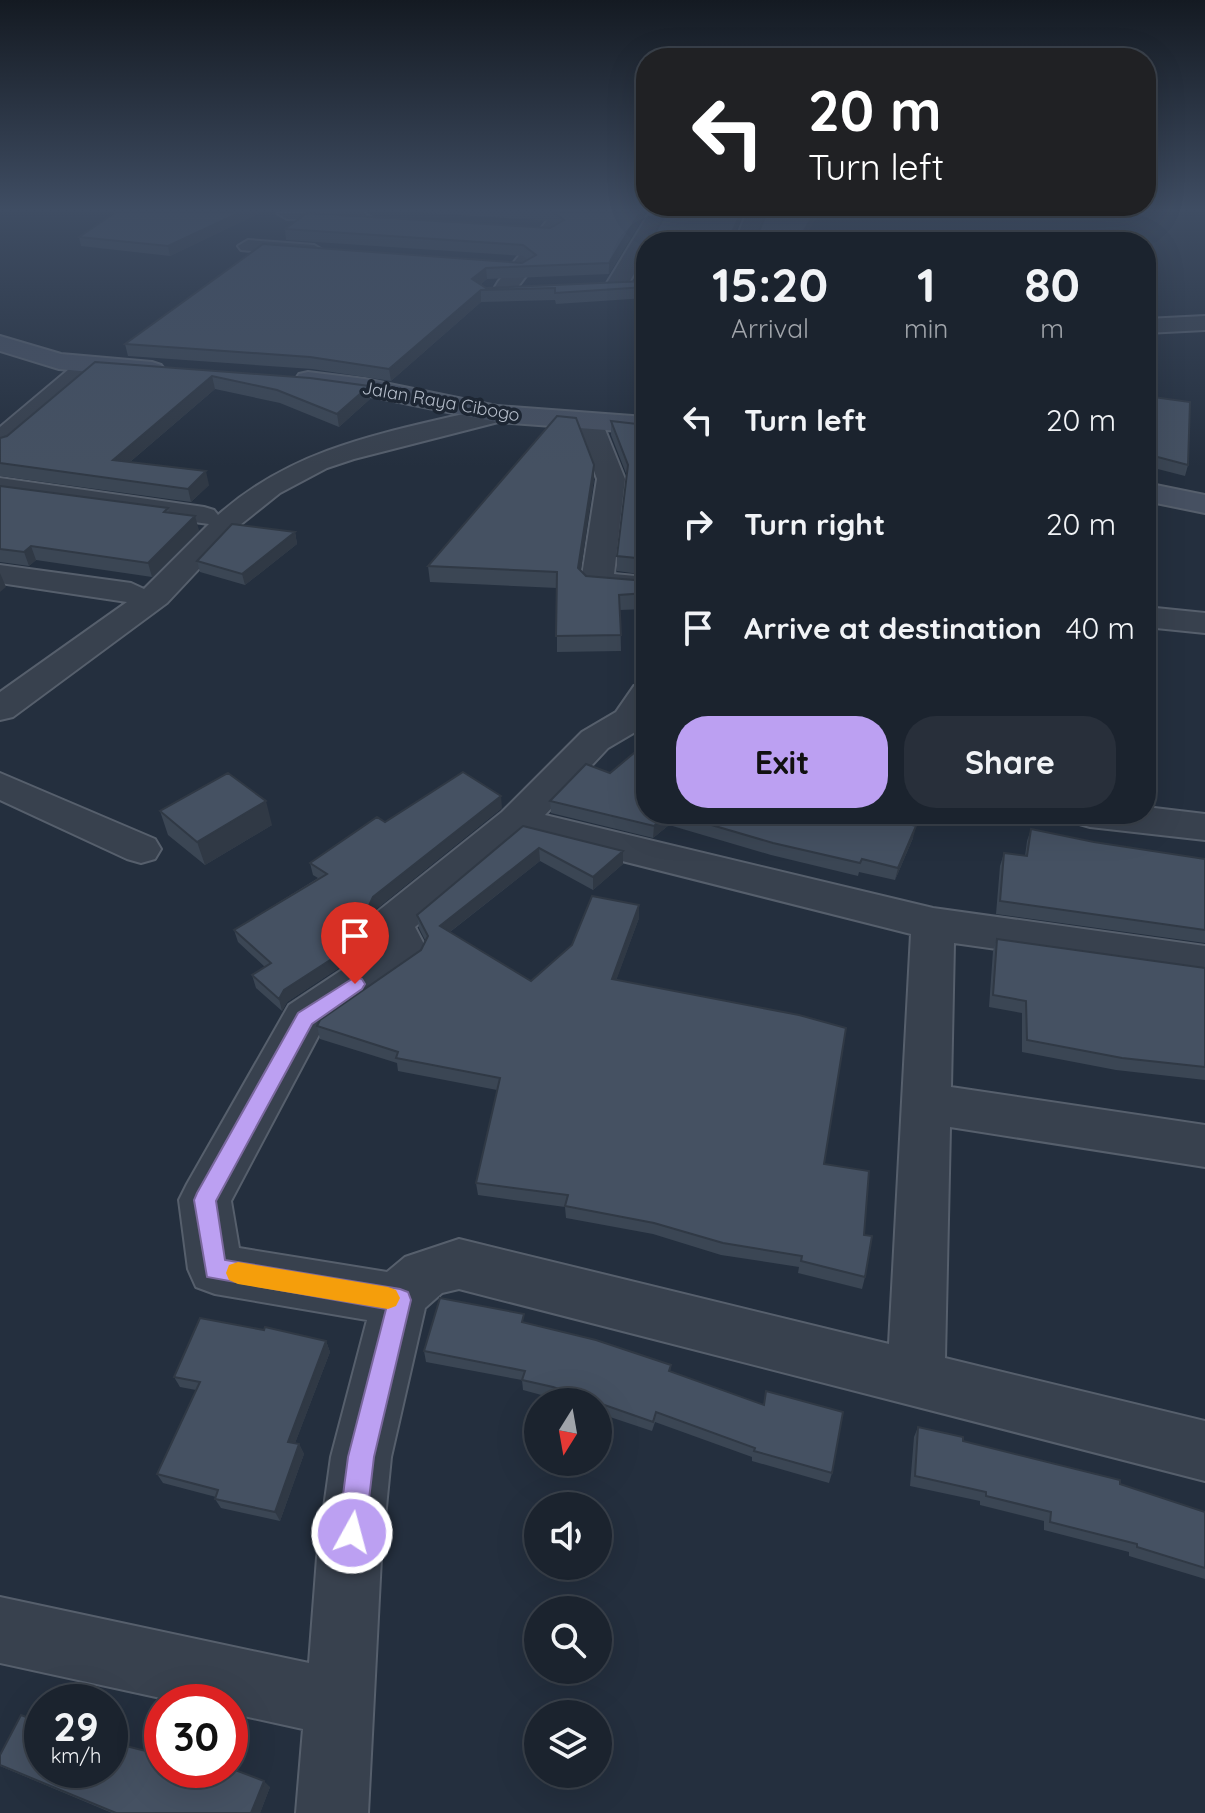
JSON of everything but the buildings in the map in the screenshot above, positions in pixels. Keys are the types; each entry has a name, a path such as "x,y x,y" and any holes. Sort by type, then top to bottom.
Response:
{"street":[{"path":"1156,325 1205,323"},
{"path":"0,343 31,354 90,364 178,372"},
{"path":"0,441 90,364"},
{"name":"Jalan Raya Cibogo","path":"287,378 365,387 497,414 636,424"},
{"path":"0,709 156,596 230,519 270,487 317,462 344,453 497,414"},
{"path":"589,422 611,479 597,582 636,585"},
{"path":"0,487 204,516"},
{"path":"1156,494 1205,504"},
{"path":"0,574 131,593"},
{"path":"1156,618 1205,623"},
{"path":"400,1300 215,1269 205,1200 305,1018 405,950 392,923 516,821 595,740 629,720 636,709"},
{"path":"0,785 141,849"},
{"path":"516,821 933,924 1205,962"},
{"path":"1156,821 1205,827"},
{"path":"916,1378 933,924"},
{"path":"927,1103 1205,1146"},
{"path":"332,1813 349,1558 361,1457 400,1300 410,1281 432,1270 459,1264 1205,1451"},
{"path":"0,1630 338,1703"}],"slow traffic":[{"path":"238,1273 388,1298"}],"route":[{"path":"352,1533 361,1457 400,1300 215,1269 205,1200 305,1018 355,984"}]}
